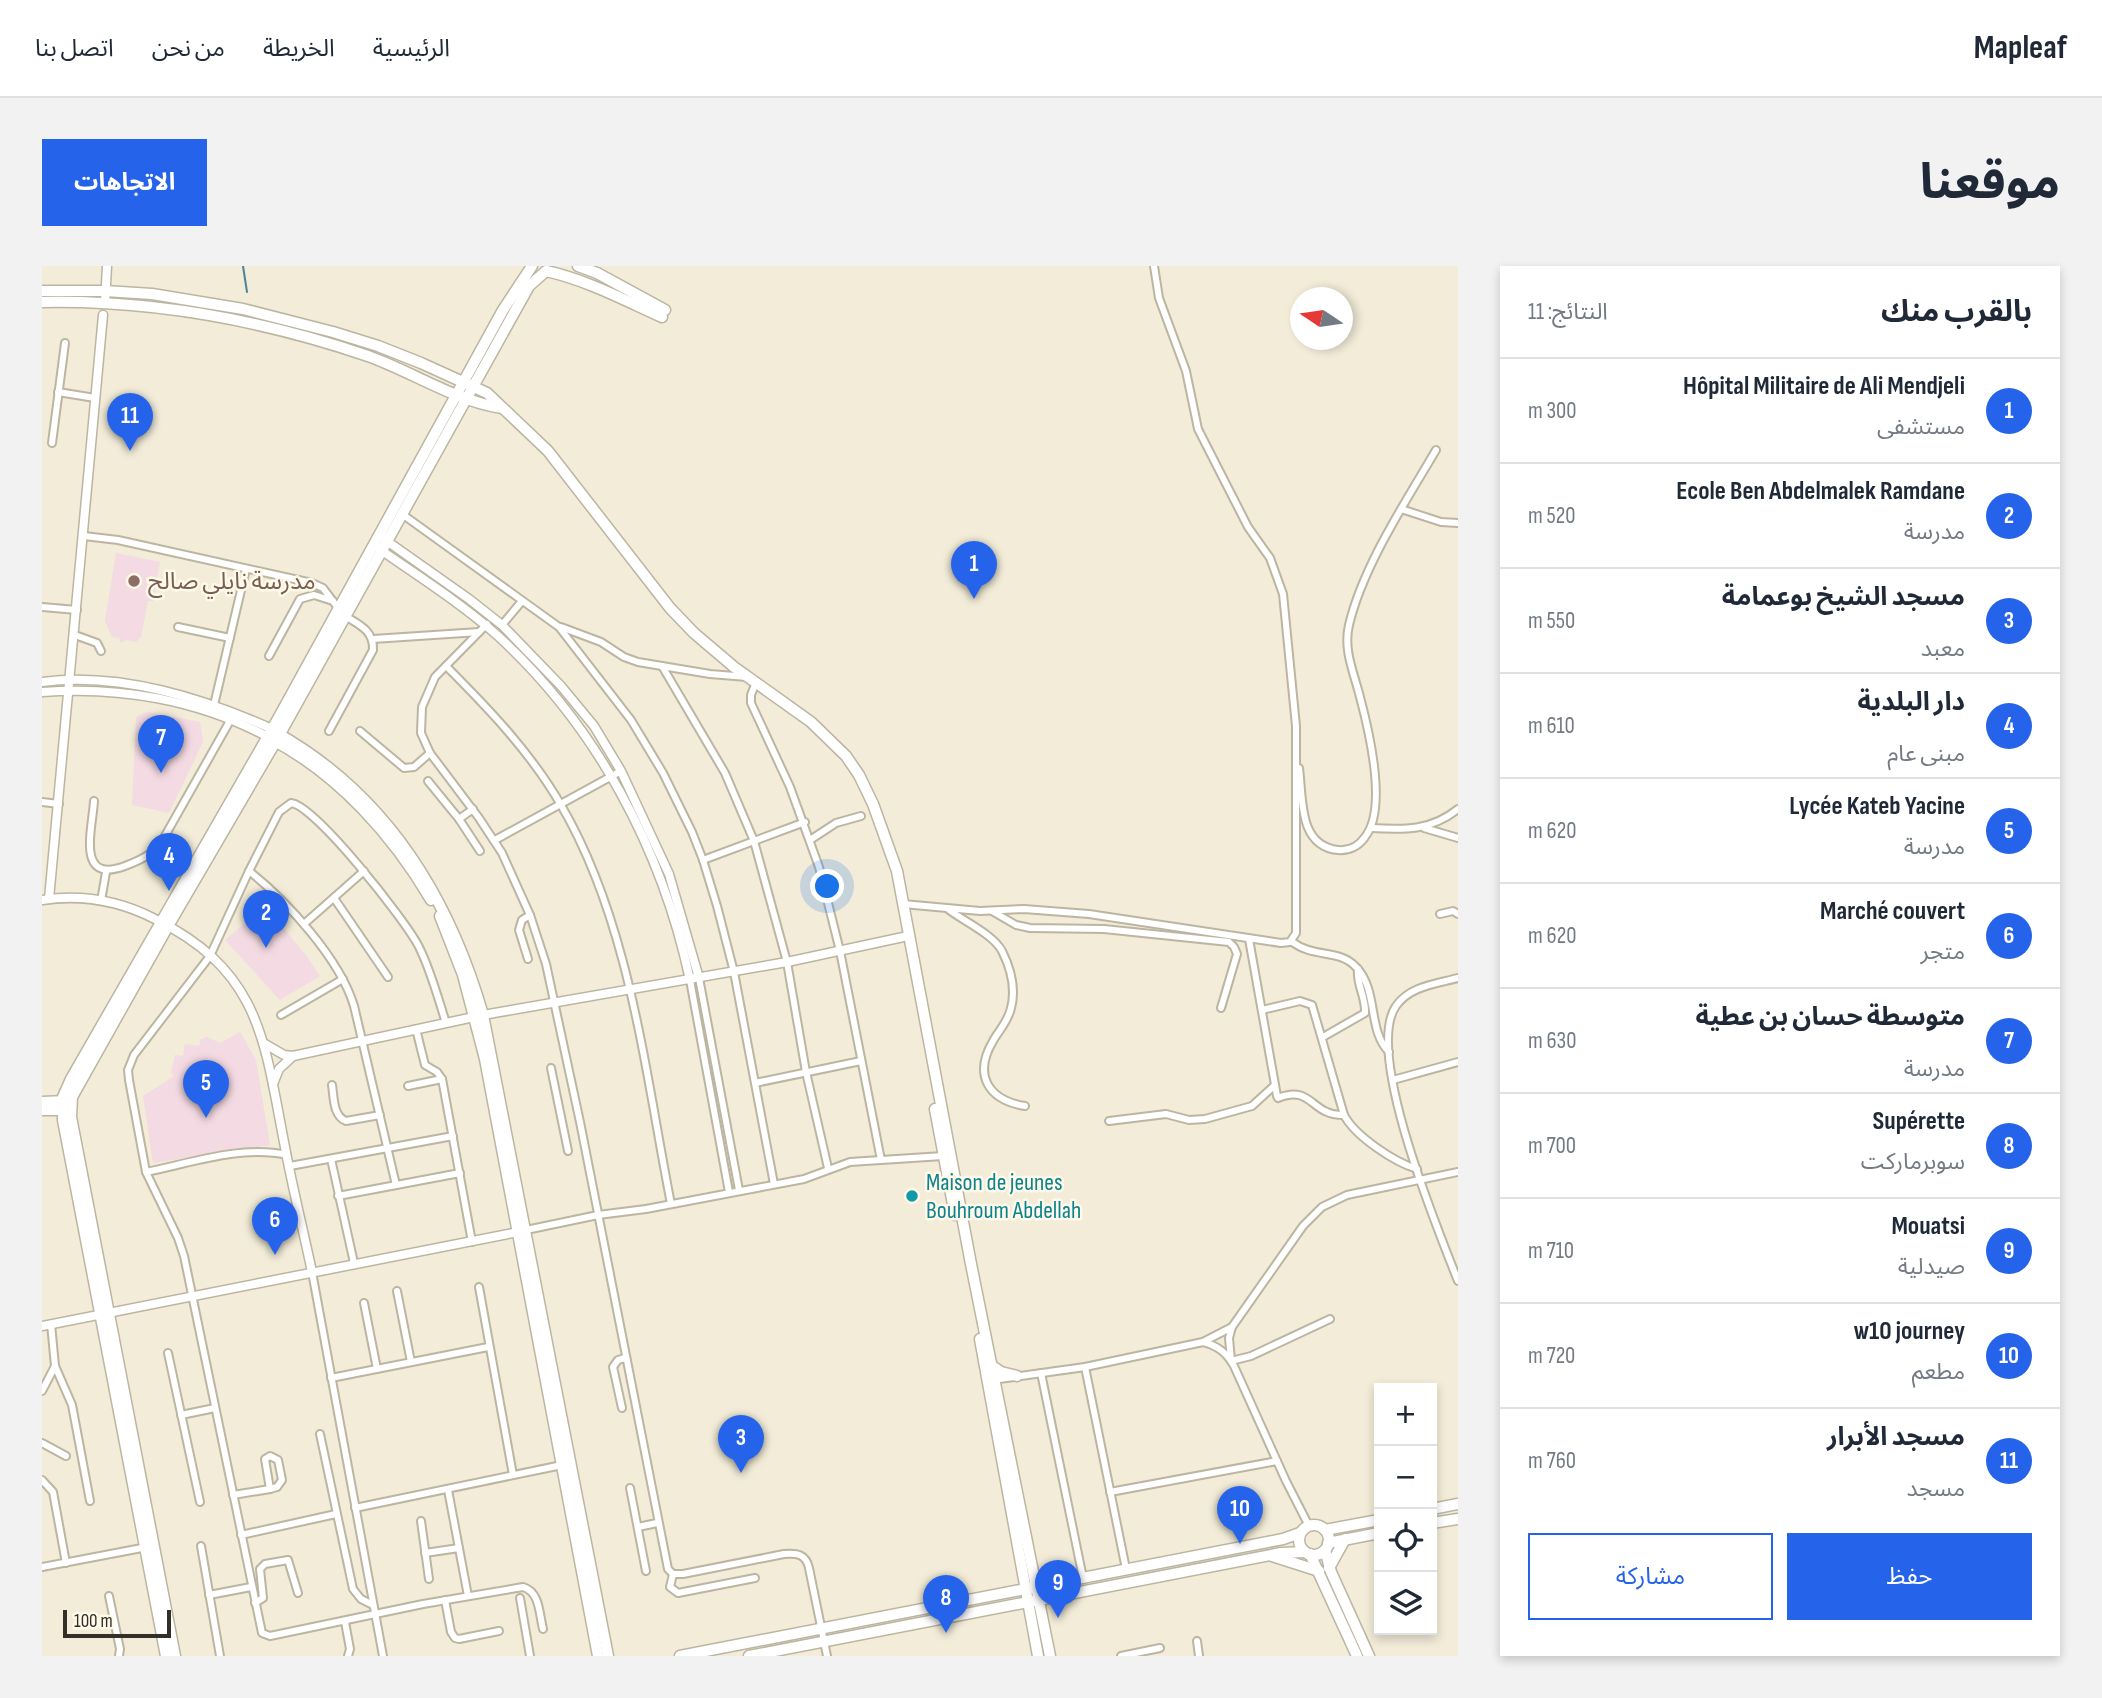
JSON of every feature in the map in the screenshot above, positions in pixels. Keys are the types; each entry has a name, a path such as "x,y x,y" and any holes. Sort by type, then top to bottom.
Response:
{"main road":[{"path":"468,384 503,310 532,266"},
{"path":"43,1106 68,1086 165,924 274,736 339,608 379,543 468,384 528,286 546,271 597,287 663,314 597,273 578,266"},
{"path":"42,291 105,291 198,301 289,320 377,346 468,384 494,398 548,451 681,621 720,656 821,729 852,765 873,804 897,871 992,1366 992,1380"},
{"path":"42,302 104,303 196,312 285,330 373,358 461,396 502,408"},
{"path":"379,543 402,514 461,396"},
{"path":"274,736 315,765 341,788 408,862 441,919 479,1016 566,1464 598,1656"},
{"path":"43,1106 57,1114 66,1109 165,924"},
{"path":"908,936 906,952 943,1156 992,1380 1032,1594 1049,1656"},
{"path":"68,1086 66,1109 149,1547 166,1656"},
{"path":"43,1106 66,1109"},
{"path":"992,1366 1006,1374 1017,1376"},
{"path":"566,1464 608,1656"},
{"path":"1436,1509 1458,1504"},
{"path":"1437,1522 1458,1518"},
{"path":"749,1656 1032,1594 1083,1578 1283,1539 1300,1533 1309,1525 1318,1525 1325,1530 1374,1521"},
{"path":"1325,1530 1324,1570 1357,1656"},
{"path":"1300,1533 1300,1546 1324,1570 1369,1656"},
{"path":"680,1656 822,1629 1269,1555 1318,1554 1326,1546 1345,1539 1374,1534"},
{"path":"1324,1570 1345,1539"},
{"path":"149,1547 174,1656"},
{"path":"1269,1555 1324,1570"},
{"path":"1032,1594 1038,1656"}],"street":[{"path":"107,266 59,804 46,900 101,901 136,910 165,924 211,956 227,971 246,998 265,1044 312,1272 383,1656"},
{"path":"1154,266 1159,298 1186,371 1198,429 1238,509 1270,558 1281,583 1296,752 1296,929 1291,941"},
{"path":"52,443 65,343"},
{"path":"58,392 95,398"},
{"path":"1296,752 1308,830 1317,842 1327,848 1353,848 1364,839 1371,828 1375,810 1369,732 1347,651 1347,635 1362,581 1436,450"},
{"path":"1401,509 1441,522 1458,523"},
{"path":"402,514 559,627 601,642 629,659 752,680 751,703 804,822 827,897 881,1160"},
{"path":"84,536 118,540 317,585 328,592 339,608"},
{"path":"379,543 502,625 561,686 594,726 621,771 669,874 699,978 739,1190"},
{"path":"379,543 533,671 567,710 612,776 641,831 663,882 675,919 690,980 729,1192"},
{"path":"214,705 246,569"},
{"path":"269,656 300,599 314,595 339,608 366,629 373,639 372,654 329,731"},
{"path":"502,625 522,601"},
{"path":"42,607 77,610"},
{"path":"492,617 435,677 422,707 421,733 430,753 495,840 515,878 546,964 576,1103 657,1523 666,1565 673,1574"},
{"path":"178,626 230,638"},
{"path":"559,627 631,720 677,800 703,859 734,972 774,1184"},
{"path":"373,639 482,629"},
{"path":"75,635 97,643 101,651"},
{"path":"446,666 514,738 561,805 601,891 629,989 671,1204"},
{"path":"662,666 726,773 754,841 787,962 806,1072 828,1168"},
{"path":"42,682 70,680 153,689 214,705 274,736"},
{"path":"42,692 93,690 143,695 187,705 274,736"},
{"path":"94,801 90,853 94,865 106,872 134,862 158,847 231,719"},
{"path":"360,731 404,768 414,766 430,753"},
{"path":"495,840 621,771"},
{"path":"428,781 459,818 480,851"},
{"path":"42,802 59,804"},
{"path":"446,1023 418,945 364,871 304,809 290,803 279,812 211,956 134,1055 129,1080 146,1172 178,1238 193,1296 260,1630 267,1636 445,1600 527,1588 536,1596 543,1629"},
{"path":"1371,828 1423,828 1438,823 1458,809"},
{"path":"459,818 473,810"},
{"path":"810,840 836,823 862,816"},
{"path":"703,859 804,822"},
{"path":"1423,828 1458,838"},
{"path":"249,871 266,884 304,924 343,979 354,1006 397,1185"},
{"path":"304,924 364,871"},
{"path":"101,901 106,872"},
{"path":"334,898 388,977"},
{"path":"903,904 1089,914 1249,939 1281,943 1291,941 1304,950 1316,954 1330,954 1349,961 1358,969 1373,1003 1377,1034 1389,1052"},
{"path":"946,908 994,940 1001,949 1012,980 1011,1008 988,1054 986,1084 996,1097 1025,1106"},
{"path":"991,910 1016,925 1030,928 1104,929 1228,942 1237,954 1221,1007"},
{"path":"1440,914 1453,911 1458,914"},
{"path":"528,959 519,928 522,920 530,915"},
{"path":"265,1044 284,1055 293,1056 479,1016 734,972 908,936"},
{"path":"1249,939 1278,1098 1289,1093 1299,1094 1322,1111 1344,1115"},
{"path":"1323,1037 1365,1013 1364,998 1357,978 1358,969"},
{"path":"1458,978 1418,989 1401,1000 1393,1011 1389,1024 1393,1080 1406,1136 1458,1282"},
{"path":"281,1015 343,979"},
{"path":"1262,1010 1307,1002 1314,1007 1344,1115 1354,1129 1389,1155 1417,1169"},
{"path":"416,1029 425,1065 442,1079 472,1242"},
{"path":"273,1084 279,1069 293,1056"},
{"path":"755,1083 861,1061"},
{"path":"1393,1080 1458,1062"},
{"path":"551,1068 568,1151"},
{"path":"408,1086 442,1079"},
{"path":"332,1085 336,1112 341,1119 346,1121 380,1115"},
{"path":"1110,1121 1158,1114 1189,1120 1205,1119 1252,1106 1275,1085"},
{"path":"559,1107 576,1103"},
{"path":"290,1166 453,1136"},
{"path":"146,1172 226,1155 260,1152 286,1156"},
{"path":"90,1501 72,1405 55,1366 46,1325 598,1215 804,1179 850,1161 943,1156"},
{"path":"331,1159 354,1263"},
{"path":"1231,1361 1229,1338 1232,1327 1303,1226 1322,1207 1347,1195 1458,1172"},
{"path":"338,1196 460,1173"},
{"path":"479,1287 513,1475"},
{"path":"397,1292 411,1362"},
{"path":"364,1303 377,1369"},
{"path":"1231,1361 1251,1356 1330,1320"},
{"path":"992,1380 1086,1367 1203,1342 1232,1327"},
{"path":"1203,1342 1222,1349 1231,1361 1309,1525"},
{"path":"331,1378 488,1347"},
{"path":"168,1353 200,1502"},
{"path":"622,1408 613,1367 618,1360 625,1358"},
{"path":"42,1391 55,1366"},
{"path":"1086,1367 1126,1569"},
{"path":"1041,1373 1083,1578"},
{"path":"181,1415 215,1408"},
{"path":"320,1434 354,1589 361,1599 373,1605"},
{"path":"42,1443 66,1456"},
{"path":"233,1495 270,1489 280,1485 282,1480 278,1460 272,1455 265,1461 270,1489"},
{"path":"1110,1492 1277,1461"},
{"path":"355,1508 566,1464"},
{"path":"42,1479 51,1488 54,1497 66,1563"},
{"path":"630,1488 646,1572"},
{"path":"448,1490 468,1596"},
{"path":"241,1535 336,1514"},
{"path":"421,1521 429,1579"},
{"path":"638,1527 657,1523"},
{"path":"201,1546 220,1656"},
{"path":"42,1567 149,1547"},
{"path":"425,1553 459,1548"},
{"path":"673,1574 784,1554 800,1555 808,1562 827,1656"},
{"path":"255,1603 263,1598 260,1569 265,1564 288,1560 298,1593"},
{"path":"673,1574 670,1587 678,1593 755,1578"},
{"path":"209,1595 251,1587"},
{"path":"109,1596 120,1649 119,1656"},
{"path":"520,1598 530,1656"},
{"path":"445,1600 451,1634 455,1638 499,1631"},
{"path":"345,1622 350,1649 348,1656"},
{"path":"1197,1641 1199,1656"},
{"path":"1121,1656 1160,1648"}],"shaded area":[{"name":"مدرسة نايلي صالح","path":"116,553 160,562 153,601 148,601 141,637 136,642 126,640 121,643 119,638 112,637 105,621"},
{"path":"147,712 200,722 203,742 169,813 132,805 136,717"},
{"path":"265,906 320,976 280,1000 225,940"},
{"path":"240,1032 256,1060 270,1145 153,1163 143,1096 174,1076 171,1073 175,1055 183,1056 185,1044 199,1046 201,1039 207,1037 220,1043"}],"waterway":[{"path":"243,266 247,292"}],"place":[{"name":"مسجد الأبرار","path":"130,451"},
{"name":"مدرسة نايلي صالح","path":"134,581"},
{"name":"Hôpital Militaire de Ali Mendjeli","path":"974,599"},
{"name":"متوسطة حسان بن عطية","path":"161,773"},
{"name":"دار البلدية","path":"169,891"},
{"name":"Ecole Ben Abdelmalek Ramdane","path":"266,948"},
{"name":"Lycée Kateb Yacine","path":"206,1118"},
{"name":"Maison de jeunes Bouhroum Abdellah","path":"912,1196"},
{"name":"Marché couvert","path":"275,1255"},
{"name":"مسجد الشيخ بوعمامة","path":"741,1473"},
{"name":"w10 journey","path":"1240,1544"},
{"name":"Mouatsi","path":"1058,1618"},
{"name":"Supérette","path":"946,1633"}]}
